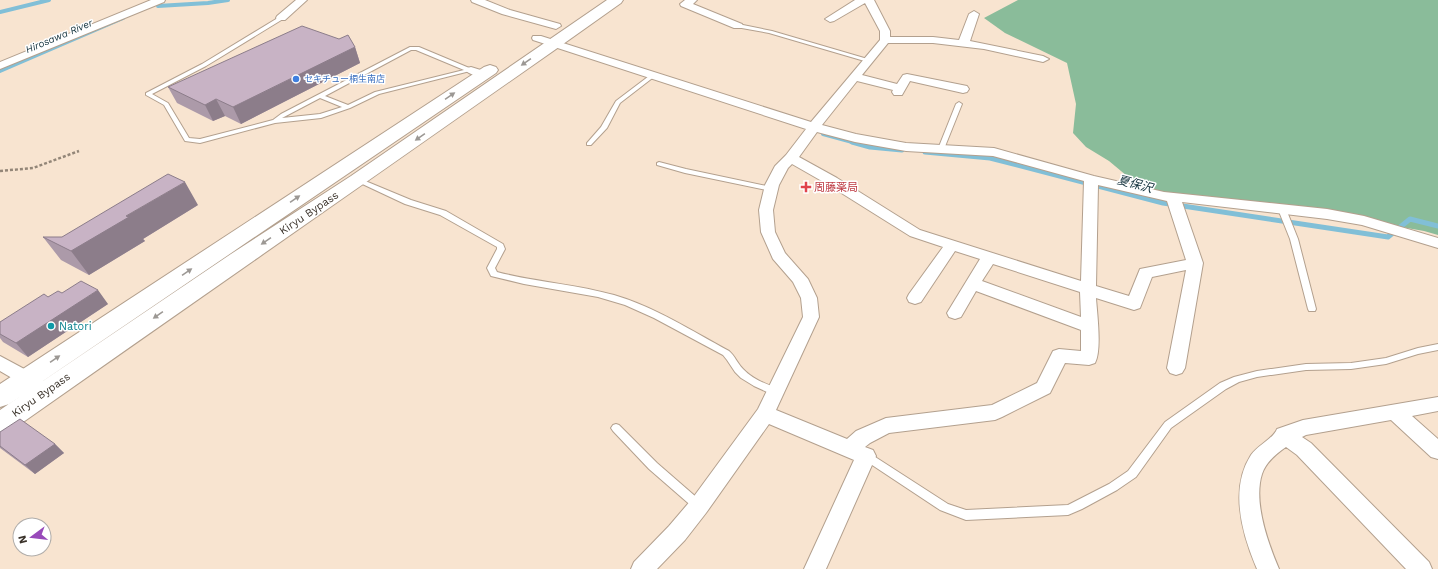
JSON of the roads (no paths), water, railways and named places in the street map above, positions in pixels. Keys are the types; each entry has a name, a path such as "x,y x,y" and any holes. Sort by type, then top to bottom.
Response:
{"highway":[{"name":"Kiryu Bypass","path":"0,424 239,259 358,180 549,36 594,0"},
{"name":"Kiryu Bypass","path":"0,397 477,72 616,0"}],"street":[{"path":"2,63 160,0"},
{"path":"281,18 302,0"},
{"path":"476,0 506,12 549,36 653,75 814,127 855,138 906,147 994,152 1091,179 1173,197 1327,214 1364,220 1438,243"},
{"path":"692,0 685,4 738,26"},
{"path":"830,19 861,0 865,0"},
{"path":"642,569 677,533 700,506 766,414 811,317 809,298 800,279 778,255 768,232 766,210 771,189 782,166 791,158 814,127 885,40 885,31 869,0"},
{"path":"963,44 974,14"},
{"path":"885,40 933,40 984,46 1043,59"},
{"path":"854,77 899,90 907,77 963,88"},
{"path":"791,158 832,181 915,233 1134,304 1146,273 1195,263"},
{"path":"815,569 863,437 886,426 995,412 1044,388 1059,356 1089,358 1090,327 1088,289 1092,193 1091,179"},
{"path":"1173,197 1195,263 1176,368"},
{"path":"915,298 952,245"},
{"path":"955,313 988,257"},
{"path":"973,284 1090,327"},
{"path":"0,363 48,390"},
{"path":"1268,569 1252,524 1248,506 1248,483 1256,463 1267,450 1284,436 1303,428 1438,404"},
{"path":"1395,412 1438,451"},
{"path":"766,414 858,452"},
{"path":"1284,436 1304,449 1421,569"}],"lane":[{"path":"281,18 204,65 148,94 166,104 187,140 200,141 275,121 321,116 348,107 369,96 391,89 477,72"},
{"path":"738,26 777,33 868,60"},
{"path":"275,121 283,115 414,48 477,72"},
{"path":"589,144 604,128 618,102 653,75"},
{"path":"320,96 348,107"},
{"path":"941,149 959,104"},
{"path":"659,164 771,189"},
{"path":"358,180 408,202 443,213 482,234 500,246 501,249 491,268 494,274 525,282 591,292 642,310 726,352 731,356 735,367 746,378 776,392"},
{"path":"1282,209 1294,239 1312,309"},
{"path":"858,452 944,507 955,512 973,515 1068,510 1113,487 1132,474 1168,425 1223,386 1237,379 1257,374 1306,367 1351,366 1386,361 1418,351 1438,347"},
{"path":"616,428 653,466 700,506"}],"waterway":[{"path":"0,12 49,0"},
{"name":"Hirosawa River","path":"158,6 208,3 228,0"},
{"name":"Hirosawa River","path":"0,71 123,18"},
{"name":"夏保沢","path":"823,134 856,143"},
{"name":"夏保沢","path":"852,142 870,147 902,150"},
{"name":"夏保沢","path":"925,152 990,158 1163,203 1388,237 1410,219 1438,226"}],"place":[{"name":"セキチュー桐生南店","path":"296,79"},
{"name":"周藤薬局","path":"806,187"},
{"name":"Natori","path":"51,326"}]}
